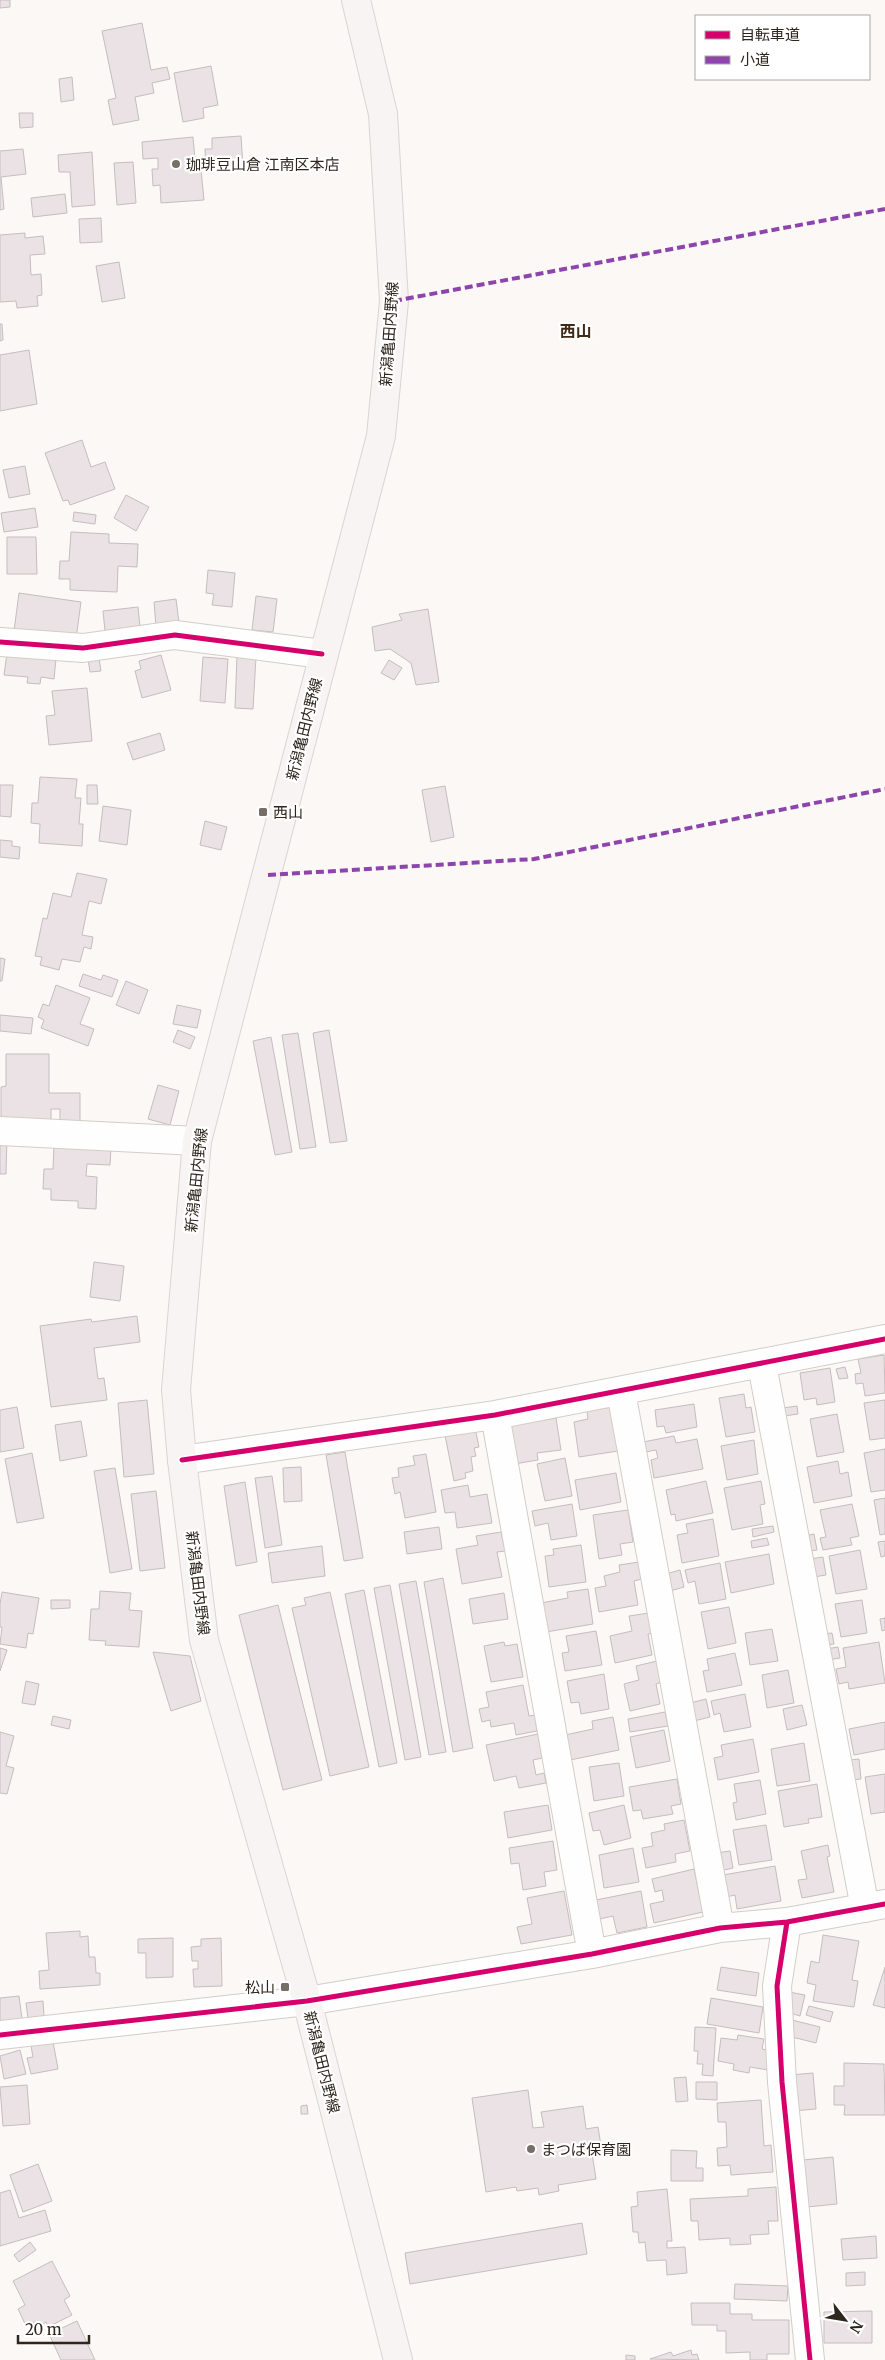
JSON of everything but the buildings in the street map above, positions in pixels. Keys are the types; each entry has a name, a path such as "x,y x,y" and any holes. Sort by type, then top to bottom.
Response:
{"main road":[{"name":"新潟亀田内野線","path":"356,0 383,114 394,301 381,436 322,654 268,875 197,1141 176,1390 182,1460 204,1640 307,2001 398,2360"}],"street":[{"path":"0,642 84,648 175,635 322,654"},
{"path":"0,1131 197,1141"},
{"path":"182,1460 495,1415 621,1392 885,1339"},
{"path":"0,2035 307,2001 592,1954 720,1928 787,1922 875,1906 762,1364"},
{"path":"621,1392 720,1928"},
{"path":"495,1415 592,1954"},
{"path":"787,1922 777,1986 782,2082 810,2360"}],"marked path":[{"path":"394,301 885,209"},
{"path":"268,875 534,859 885,789"}],"cycle path":[{"path":"0,642 83,648 175,635 322,654"},
{"path":"182,1460 495,1415 885,1339"},
{"path":"0,2035 307,2001 592,1954 720,1928 787,1922 885,1904"},
{"path":"787,1922 777,1986 782,2082 810,2360"}],"place":[{"name":"珈琲豆山倉 江南区本店","path":"176,164"},
{"name":"西山","path":"263,812"},
{"name":"松山","path":"285,1987"},
{"name":"まつば保育園","path":"531,2149"}],"district":[{"name":"西山","path":"576,331"}]}
